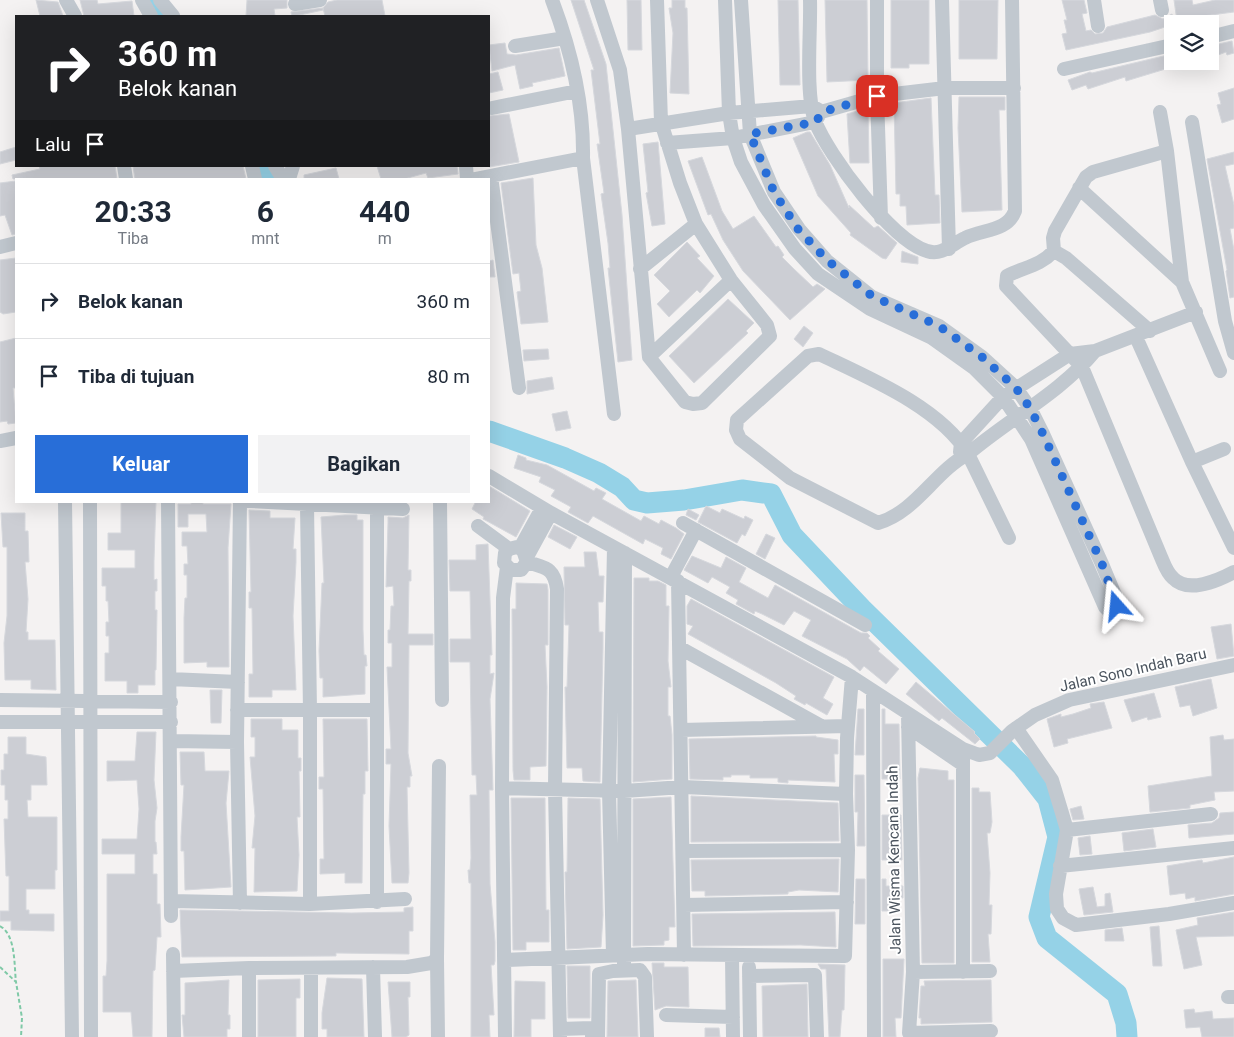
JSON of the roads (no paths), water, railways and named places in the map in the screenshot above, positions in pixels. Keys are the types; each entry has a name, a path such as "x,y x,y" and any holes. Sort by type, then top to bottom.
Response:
{"street":[{"path":"66,0 74,15"},
{"path":"142,0 151,15"},
{"path":"160,0 171,15"},
{"path":"295,7 320,0"},
{"path":"552,0 566,38 582,120 583,158 614,414"},
{"path":"598,0 616,50 628,129 650,357 677,396 685,402 693,404 702,402 770,336 767,325 731,280 696,224 667,144 661,122 657,0"},
{"path":"725,0 729,113 733,138 742,162 764,205 795,249 818,274 870,309 932,338 974,368 1003,397 1031,438 1068,506 1117,600 1117,607 1108,611 1105,607 1068,506 1030,408 1016,388 982,357 939,326 872,296 827,260 798,229 774,192 750,134 746,112 741,0"},
{"path":"810,0 816,113 854,184 881,218 907,240 926,251 937,252 949,248 975,232 1004,226 1012,220 1015,211 1012,0"},
{"path":"877,0 877,96 881,218"},
{"path":"942,0 949,248"},
{"path":"1094,0 1098,26"},
{"path":"1219,35 1234,31"},
{"path":"515,46 566,38"},
{"path":"1064,69 1164,47"},
{"path":"667,144 733,138 877,96 945,88 1014,88"},
{"path":"492,108 577,90"},
{"path":"1160,112 1167,151 1182,282 1220,371"},
{"path":"628,129 661,122 729,113 816,113"},
{"path":"1192,122 1230,319 1234,353"},
{"path":"1167,151 1093,172 1081,183 1080,188 1055,231 1053,238 1054,251 1046,260 1036,266 1007,276 1006,286 1082,367 1169,573 1179,583 1191,585 1234,572"},
{"path":"481,178 583,158"},
{"path":"276,167 282,178"},
{"path":"492,176 519,388"},
{"path":"1080,188 1182,282"},
{"path":"640,268 696,224"},
{"path":"0,247 15,244"},
{"path":"1054,251 1066,258 1150,331"},
{"path":"650,357 731,280"},
{"path":"1009,538 963,452 942,424 912,402 819,354 808,356 737,420 736,430 740,439 790,478 878,523 917,499 963,452 1003,397 1016,388 1070,354 1094,351 1136,337 1196,312"},
{"path":"1136,337 1192,462 1234,548"},
{"path":"963,452 1030,408 1082,367 1094,351"},
{"path":"0,441 15,438"},
{"path":"1192,462 1224,449"},
{"path":"490,477 547,510 852,677 873,691 908,721 962,757 963,972"},
{"path":"65,503 72,1037"},
{"path":"90,503 91,1037"},
{"path":"168,503 172,741 172,916"},
{"path":"240,503 237,742 240,903"},
{"path":"278,503 377,506 403,509"},
{"path":"440,503 442,700"},
{"path":"307,505 310,904"},
{"path":"376,902 377,506"},
{"path":"507,567 516,571 521,570 521,554 547,510"},
{"path":"682,523 865,626"},
{"path":"478,526 521,554 548,568 553,572 557,588 555,789 560,958 560,1033 592,1028 592,1037"},
{"path":"684,955 680,648 675,579 696,530"},
{"path":"620,550 609,790 618,955 624,970"},
{"path":"505,1037 502,788 503,598 507,567 504,558 521,554"},
{"path":"618,625 624,791 618,955"},
{"path":"680,648 822,727"},
{"name":"Jalan Sono Indah Baru","path":"962,757 985,755 995,750 1014,730 1041,711 1069,700 1234,665"},
{"path":"505,960 618,955 843,957 847,954 848,850 846,794 852,677"},
{"path":"170,679 238,682"},
{"path":"873,691 874,1037"},
{"path":"0,700 170,702"},
{"path":"237,710 376,710"},
{"name":"Jalan Wisma Kencana Indah","path":"908,721 913,972 990,971"},
{"path":"0,722 171,722"},
{"path":"681,730 848,726"},
{"path":"1014,730 1052,780 1067,830 1056,894 1056,909 1063,918 1076,925 1169,914 1234,903"},
{"path":"172,741 237,742"},
{"path":"438,1037 439,766"},
{"path":"502,788 624,791 683,787 846,794"},
{"path":"1067,830 1211,814"},
{"path":"1060,866 1234,848"},
{"path":"684,850 848,850"},
{"path":"171,901 310,904 405,899"},
{"path":"684,905 847,902"},
{"path":"172,954 174,1037"},
{"path":"732,956 733,1037"},
{"path":"749,956 750,1037"},
{"path":"816,957 817,1037"},
{"path":"173,971 249,968 407,967 431,963 437,959"},
{"path":"373,966 376,1037"},
{"path":"249,968 250,1037"},
{"path":"311,968 312,1037"},
{"path":"598,1037 599,974 624,970 640,970 644,974 647,1037"},
{"path":"913,972 907,1035 963,1034 991,1031"},
{"path":"749,976 815,975"},
{"path":"666,1015 732,1016"}],"waterway":[{"path":"150,0 159,15"},
{"path":"264,167 269,178"},
{"path":"490,431 565,458 599,473 622,487 634,500 647,503 684,500 742,490 771,494 792,535 862,609 1022,766 1048,799 1058,837 1039,917 1047,938 1117,994 1126,1023 1127,1037"}]}
